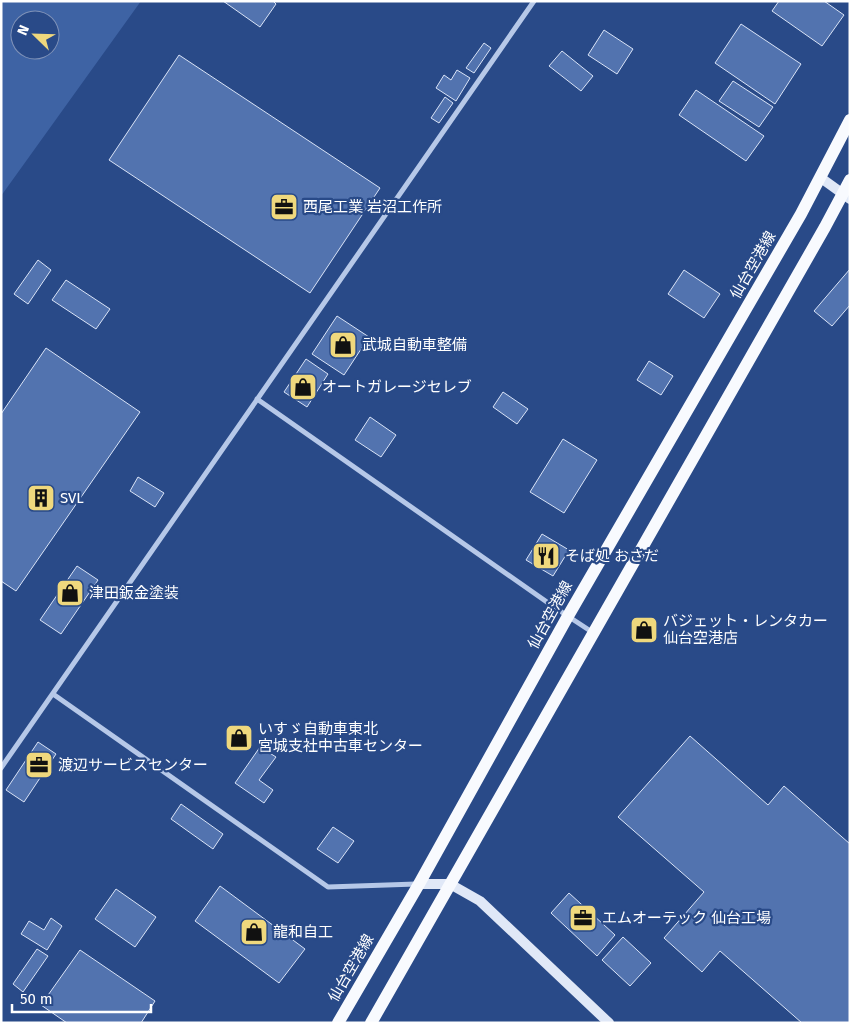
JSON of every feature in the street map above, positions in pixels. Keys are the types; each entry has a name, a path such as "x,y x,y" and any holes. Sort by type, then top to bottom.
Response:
{"main road":[{"name":"仙台空港線","path":"338,1023 420,884 568,616 796,223 850,120"},
{"path":"371,1023 593,632 846,196 850,180"}],"street":[{"path":"1,768 534,1"},
{"path":"821,178 846,196"},
{"path":"257,400 593,632"},
{"path":"53,694 328,888 450,884 480,901 609,1023"}],"shaded area":[{"path":"1,1 141,1 1,196"}],"building":[{"path":"223,1 273,1 276,4 260,27"},
{"path":"779,1 824,1 844,15 822,46 772,11"},
{"path":"741,24 801,64 775,104 715,63"},
{"path":"604,30 633,49 617,74 588,55"},
{"path":"484,43 491,48 474,73 466,68"},
{"path":"562,51 593,76 581,91 549,66"},
{"path":"179,55 380,188 310,293 109,160"},
{"path":"457,70 470,78 456,101 436,88 444,75 451,80"},
{"path":"733,81 773,107 759,127 719,101"},
{"path":"696,90 764,136 746,161 679,115"},
{"path":"445,97 453,103 439,123 431,118"},
{"path":"38,260 51,270 28,304 14,294"},
{"path":"850,269 850,305 832,326 814,311"},
{"path":"684,270 720,294 704,318 668,294"},
{"path":"66,280 110,309 96,329 52,300"},
{"path":"337,316 369,337 344,375 312,354"},
{"name":"SVL","path":"46,348 140,412 16,591 1,581 1,414"},
{"path":"306,359 328,374 307,407 284,392"},
{"path":"649,361 673,376 661,395 637,380"},
{"path":"503,392 528,409 517,424 493,407"},
{"path":"370,417 396,435 381,457 355,440"},
{"path":"563,439 597,460 564,513 530,492"},
{"path":"138,477 164,493 155,507 130,491"},
{"path":"542,534 569,550 553,576 526,560"},
{"path":"77,566 98,580 61,634 40,620"},
{"path":"690,736 768,805 784,786 850,844 850,1023 802,1023 720,951 702,972 664,938 704,892 618,817"},
{"path":"38,742 56,754 24,802 6,790"},
{"path":"260,747 276,757 259,780 273,790 264,803 235,783"},
{"path":"181,804 223,834 213,849 171,819"},
{"path":"333,827 354,841 338,863 317,849"},
{"path":"220,886 305,949 279,983 195,921"},
{"path":"116,889 156,917 135,947 95,919"},
{"path":"569,893 615,935 597,956 551,913"},
{"path":"51,918 62,926 47,950 21,934 29,921 44,930"},
{"path":"623,937 651,963 630,986 602,960"},
{"path":"37,949 48,956 23,992 13,984"},
{"path":"80,950 155,1001 141,1023 67,1023 41,1005"}],"place":[{"name":"西尾工業 岩沼工作所","path":"284,207"},
{"name":"武城自動車整備","path":"343,345"},
{"name":"オートガレージセレブ","path":"303,387"},
{"name":"SVL","path":"41,498"},
{"name":"そば処 おさだ","path":"546,556"},
{"name":"津田鈑金塗装","path":"70,593"},
{"name":"バジェット・レンタカー 仙台空港店","path":"644,630"},
{"name":"いすゞ自動車東北 宮城支社中古車センター","path":"239,738"},
{"name":"渡辺サービスセンター","path":"39,765"},
{"name":"エムオーテック 仙台工場","path":"583,918"},
{"name":"龍和自工","path":"254,932"}]}
